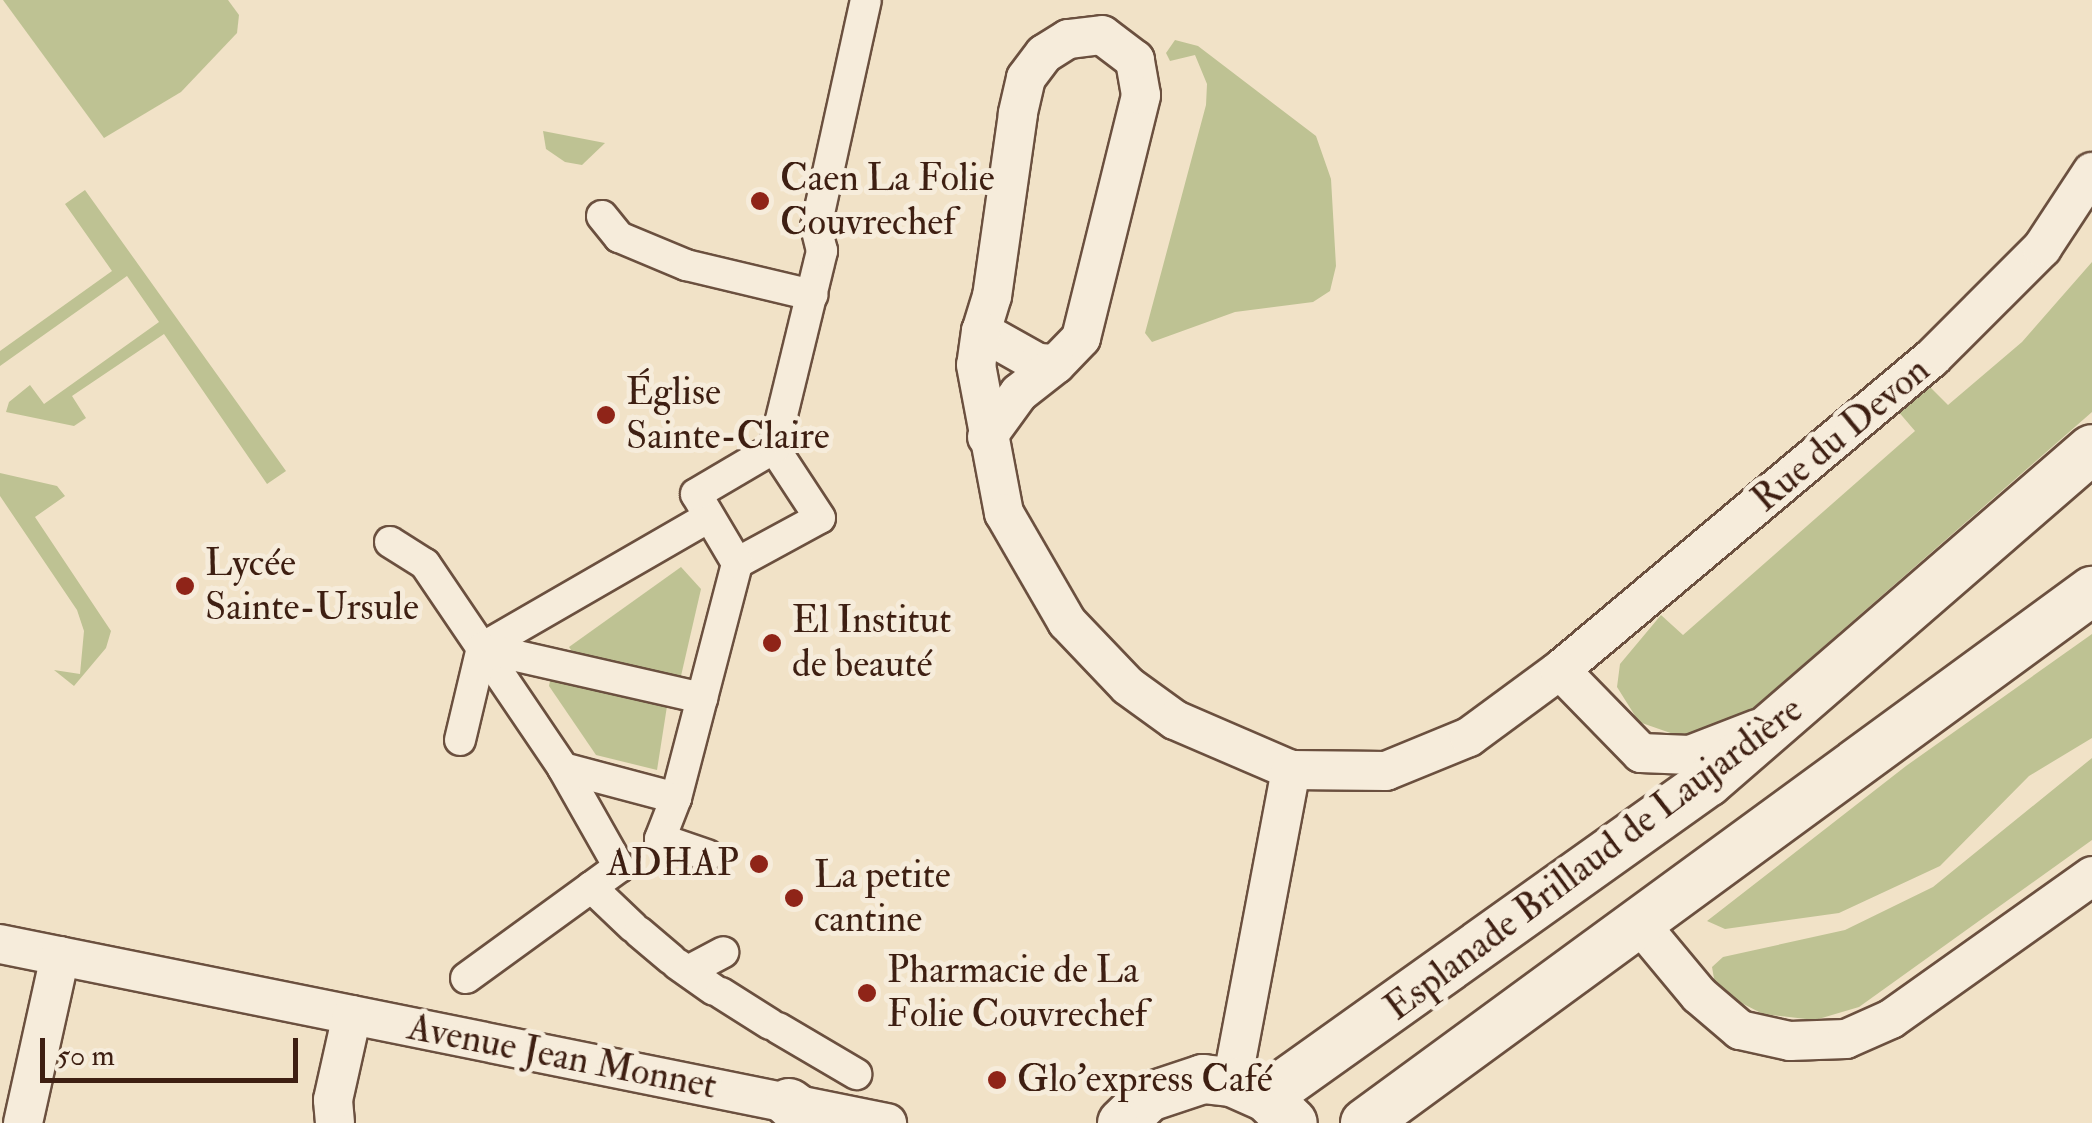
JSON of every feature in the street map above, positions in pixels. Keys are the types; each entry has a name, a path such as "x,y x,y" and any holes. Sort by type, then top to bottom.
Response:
{"street":[{"path":"466,978 660,838 676,798 737,563 696,494 774,448 822,251 816,228 866,0"},
{"name":"Rue du Devon","path":"987,437 1019,393 1081,338 1141,94 1135,60 1102,36 1054,46 1026,78 976,366 987,437 1004,512 1026,561 1086,645 1175,720 1291,770 1346,775 1410,765 1469,737 1560,670 1932,358 2042,248 2092,172"},
{"path":"602,216 619,236 686,265 812,295"},
{"path":"981,332 1016,356 1056,364"},
{"path":"737,563 820,518 774,448"},
{"name":"Esplanade Brillaud de Laujardière","path":"1264,1100 1606,858 1783,720 2092,449"},
{"path":"460,740 482,648 710,516"},
{"path":"390,542 426,564 563,768 619,867"},
{"name":"Esplanade Brillaud de Laujardière","path":"1365,1123 2092,591"},
{"path":"482,648 702,698"},
{"path":"1560,670 1641,754 1690,755 1783,720"},
{"path":"563,768 676,798"},
{"path":"1122,1123 1149,1097 1175,1084 1264,1100 1291,770"},
{"path":"660,838 707,855"},
{"path":"1639,923 1699,996 1740,1030 1790,1041 1846,1038 1891,1019 2092,876"},
{"path":"591,888 679,965 856,1074"},
{"name":"Avenue Jean Monnet","path":"0,944 352,1015 803,1113 888,1123"},
{"path":"679,965 724,952"},
{"path":"23,1123 60,956"},
{"path":"335,1123 333,1100 352,1015"}],"green space":[{"path":"3,0 228,0 239,15 237,33 181,92 104,138"},
{"path":"1175,40 1198,46 1316,136 1331,179 1336,266 1330,291 1313,302 1235,312 1152,342 1145,333 1206,105 1207,84 1195,55 1170,61 1166,53"},
{"path":"543,131 605,143 582,165 565,162 546,149"},
{"path":"85,190 286,471 267,484 164,334 72,396 86,418 74,426 6,412 9,402 30,385 44,404 159,322 127,276 0,366 0,351 112,271 65,204"},
{"path":"2092,262 2092,412 1737,722 1682,737 1639,722 1617,687 1620,664 1661,615 1683,635 1915,431 1897,410 1927,384 1948,405 2022,342"},
{"path":"0,473 57,486 65,496 35,517 111,631 106,648 74,686 54,670 80,674 84,631 77,610 0,496"},
{"path":"681,567 701,589 681,676 673,680 576,657 569,647"},
{"path":"2092,634 2092,738 2029,776 1940,866 1839,913 1725,929 1707,921 1906,766"},
{"path":"551,676 667,706 657,770 596,755 549,686"},
{"path":"2092,758 2092,840 1859,1007 1815,1020 1763,1014 1716,990 1712,967 1723,957 1845,930 1933,887"}],"place":[{"name":"Caen La Folie Couvrechef","path":"760,201"},
{"name":"Église Sainte-Claire","path":"606,415"},
{"name":"Lycée Sainte-Ursule","path":"185,586"},
{"name":"El Institut de beauté","path":"772,643"},
{"name":"ADHAP","path":"759,864"},
{"name":"La petite cantine","path":"794,898"},
{"name":"Pharmacie de La Folie Couvrechef","path":"867,993"},
{"name":"Glo'express Café","path":"997,1080"}]}
